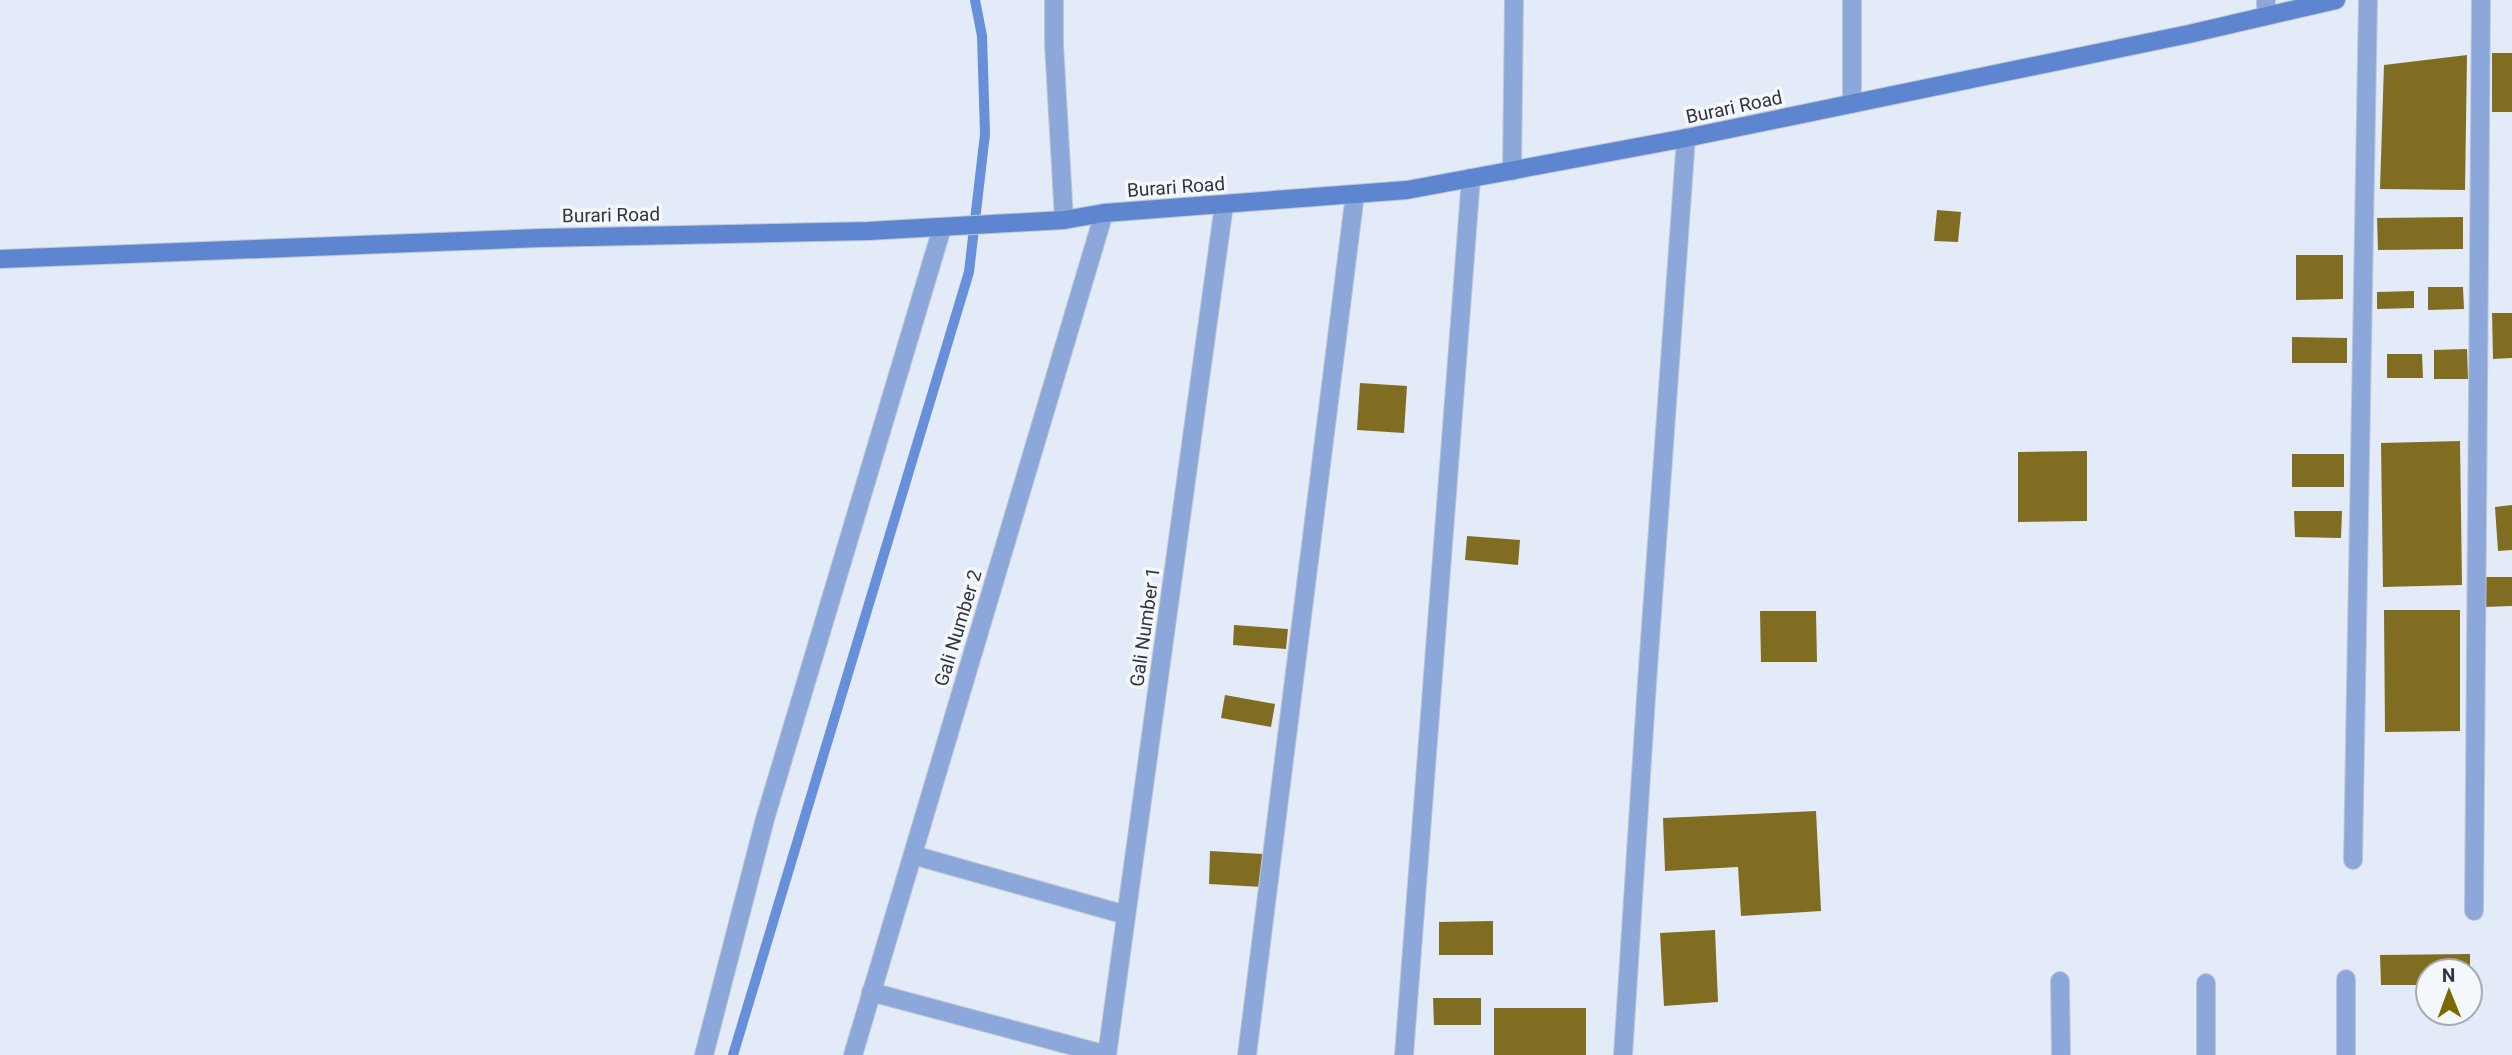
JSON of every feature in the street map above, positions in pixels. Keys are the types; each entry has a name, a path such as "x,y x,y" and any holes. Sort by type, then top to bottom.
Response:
{"main road":[{"name":"Burari Road","path":"0,260 540,238 967,227 1064,220 1104,213 1407,190 1686,138 2189,34 2266,7 2336,0"}],"street":[{"path":"1054,0 1064,220"},
{"path":"1512,171 1514,0"},
{"path":"1852,0 1852,104"},
{"path":"2353,860 2368,0"},
{"path":"2474,911 2481,0"},
{"path":"1623,1055 1686,138"},
{"path":"1404,1055 1471,178"},
{"path":"1247,1055 1355,194"},
{"name":"Gali Number 1","path":"1107,1055 1224,205"},
{"name":"Gali Number 2","path":"853,1055 1104,213"},
{"path":"704,1055 765,819 942,228"},
{"path":"913,855 1126,915"},
{"path":"2346,979 2346,1055"},
{"path":"2060,981 2061,1055"},
{"path":"2206,983 2206,1055"},
{"path":"871,992 1107,1055"}],"building":[{"path":"2492,53 2512,53 2512,112 2492,112"},
{"path":"2467,55 2465,190 2380,189 2384,65"},
{"path":"1937,210 1961,212 1958,242 1934,241"},
{"path":"2463,217 2463,249 2378,250 2377,218"},
{"path":"2296,255 2343,255 2343,299 2296,300"},
{"path":"2428,287 2463,287 2464,309 2428,310"},
{"path":"2414,291 2414,308 2377,309 2377,292"},
{"path":"2492,313 2512,313 2512,358 2493,359"},
{"path":"2292,337 2347,338 2347,363 2292,363"},
{"path":"2467,349 2468,379 2434,379 2434,350"},
{"path":"2387,354 2422,354 2423,378 2387,378"},
{"path":"1360,383 1407,386 1404,433 1357,430"},
{"path":"2460,441 2462,585 2383,587 2381,443"},
{"path":"2087,451 2087,521 2018,522 2018,452"},
{"path":"2292,454 2344,454 2344,487 2292,487"},
{"path":"2512,505 2512,550 2498,551 2495,507"},
{"path":"2294,511 2342,511 2341,538 2295,537"},
{"path":"1467,536 1520,540 1518,565 1465,560"},
{"path":"2484,577 2512,577 2512,606 2484,607"},
{"path":"2384,610 2460,610 2460,731 2385,732"},
{"path":"1760,611 1816,611 1817,662 1761,662"},
{"path":"1234,625 1288,629 1286,649 1233,645"},
{"path":"1225,695 1275,704 1271,727 1221,718"},
{"path":"1816,811 1821,911 1741,916 1738,867 1665,871 1663,818"},
{"path":"1210,851 1263,854 1262,887 1209,884"},
{"path":"1493,921 1493,955 1439,955 1439,922"},
{"path":"1715,930 1718,1002 1664,1006 1660,933"},
{"path":"2470,954 2470,957 2414,957 2414,985 2381,985 2380,955"},
{"path":"1433,998 1481,998 1481,1025 1434,1025"},
{"path":"1494,1008 1586,1008 1586,1055 1494,1055"}],"waterway":[{"path":"733,1055 969,272 985,134 982,36 975,0"}]}
